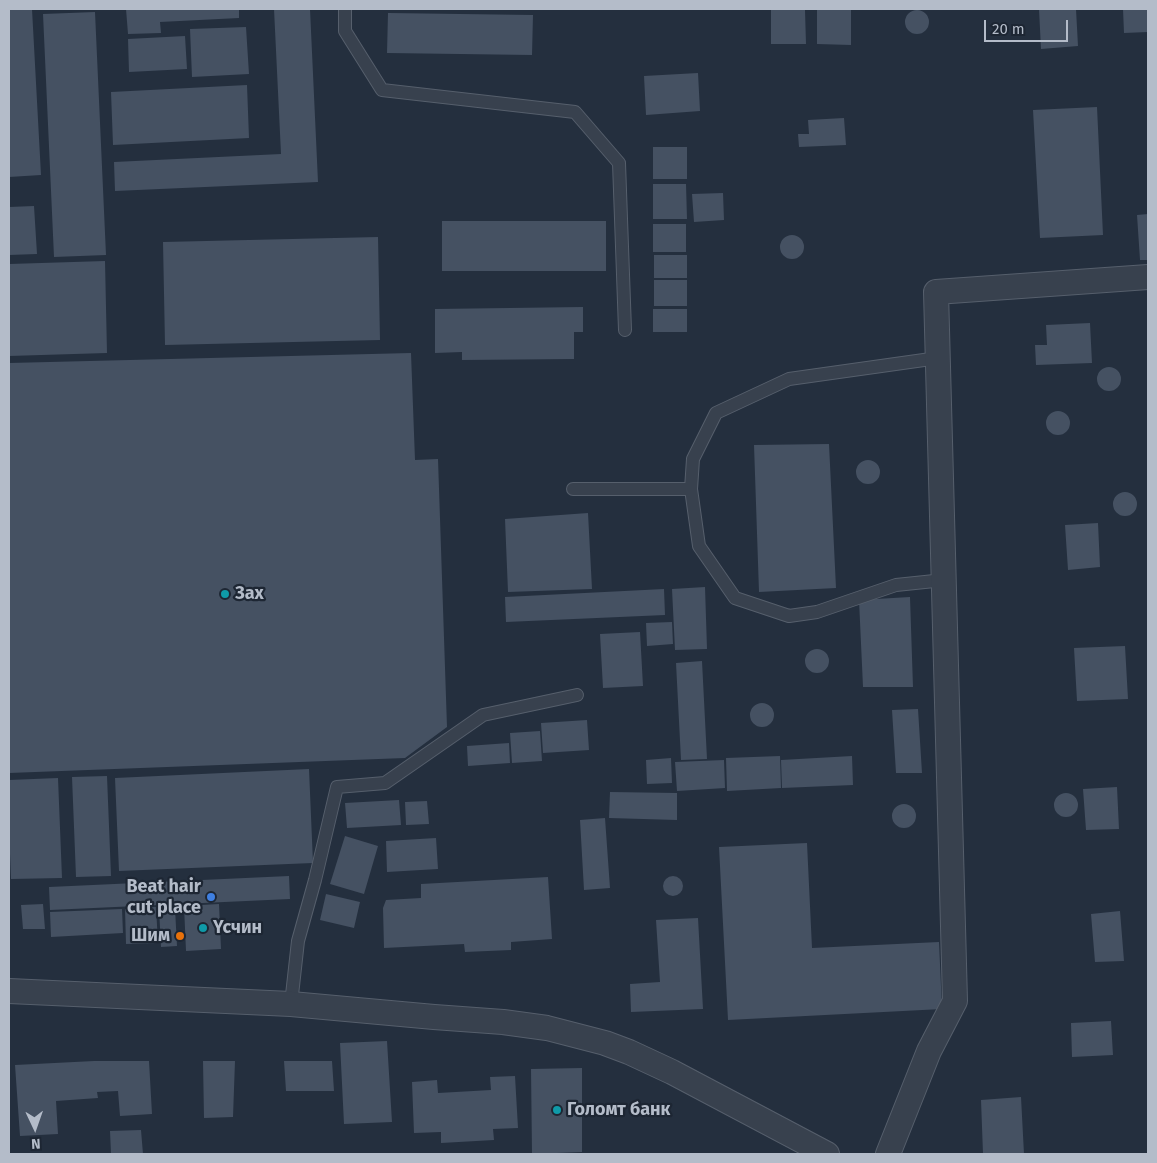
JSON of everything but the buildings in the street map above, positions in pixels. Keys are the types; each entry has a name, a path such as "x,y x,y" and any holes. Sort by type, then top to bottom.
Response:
{"street":[{"path":"888,1154 929,1051 955,1001 936,292 1148,277"},
{"path":"9,991 291,1004 503,1022 547,1028 605,1043 629,1052 672,1072 827,1154"}],"lane":[{"path":"345,9 345,32 382,90 574,112 619,163 625,330"},
{"path":"938,358 790,379 716,413 694,459 691,490 699,546 735,598 789,616 817,612 896,585 944,580"},
{"path":"573,489 691,490"},
{"path":"291,1004 298,941 338,787 385,783 483,715 577,695"}],"place":[{"name":"Зах","path":"225,594"},
{"name":"Beat hair cut place","path":"211,897"},
{"name":"Үсчин","path":"203,928"},
{"name":"Шим","path":"180,936"},
{"name":"Голомт банк","path":"557,1110"}]}
